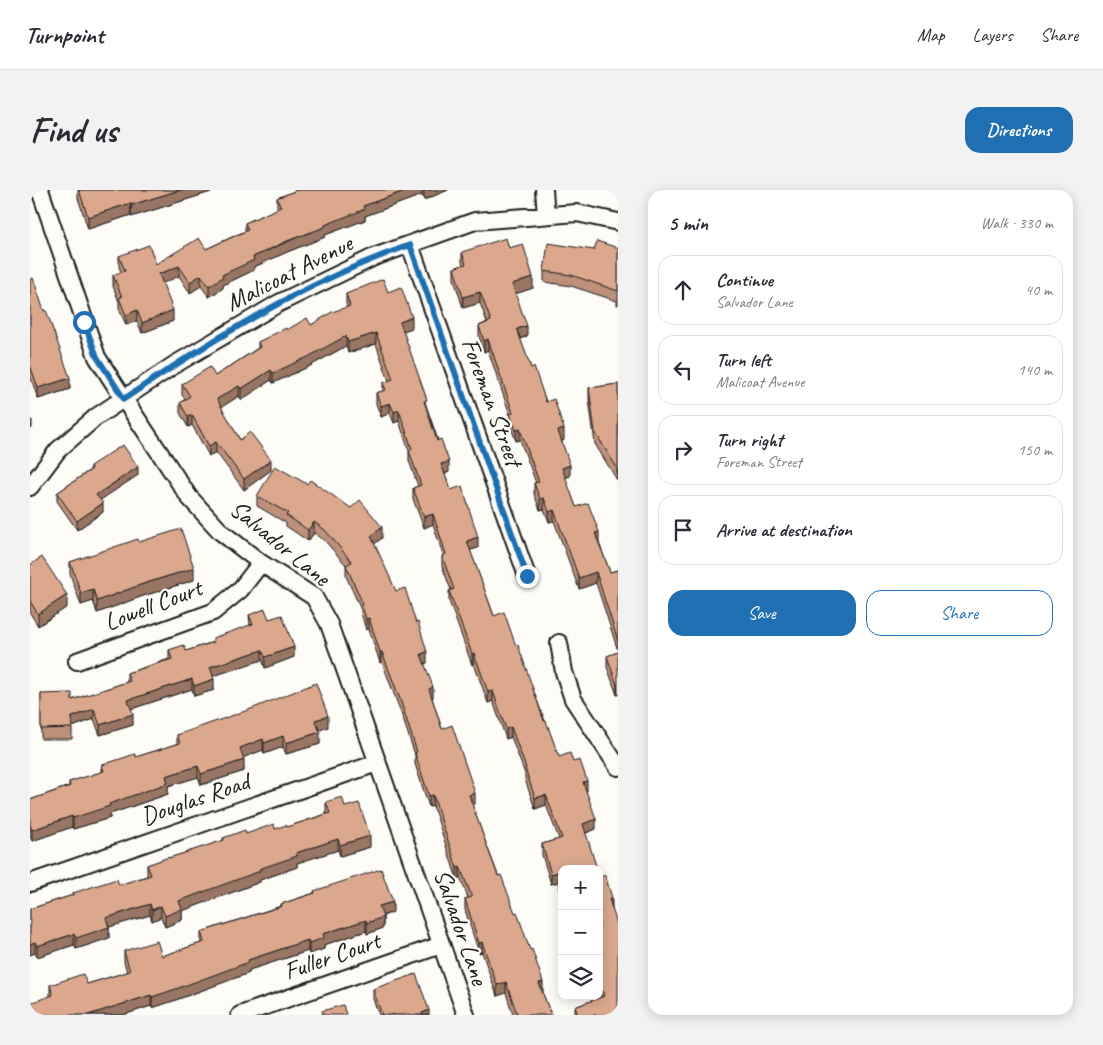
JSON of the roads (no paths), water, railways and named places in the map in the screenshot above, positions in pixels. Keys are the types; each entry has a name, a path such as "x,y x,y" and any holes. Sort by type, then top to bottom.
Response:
{"street":[{"name":"Salvador Lane","path":"40,190 97,357 124,399 190,497 222,532 261,563 314,597 329,624 466,1015"},
{"path":"544,190 546,215"},
{"name":"Malicoat Avenue","path":"30,487 58,450 96,417 174,365 279,303 374,258 475,221 577,213 618,222"},
{"name":"Foreman Street","path":"410,245 527,576"},
{"name":"Lowell Court","path":"77,661 213,612 240,590 261,563"},
{"path":"559,643 564,672 573,699 618,767"},
{"name":"Douglas Road","path":"30,883 377,763"},
{"name":"Fuller Court","path":"240,1015 441,945"}]}
